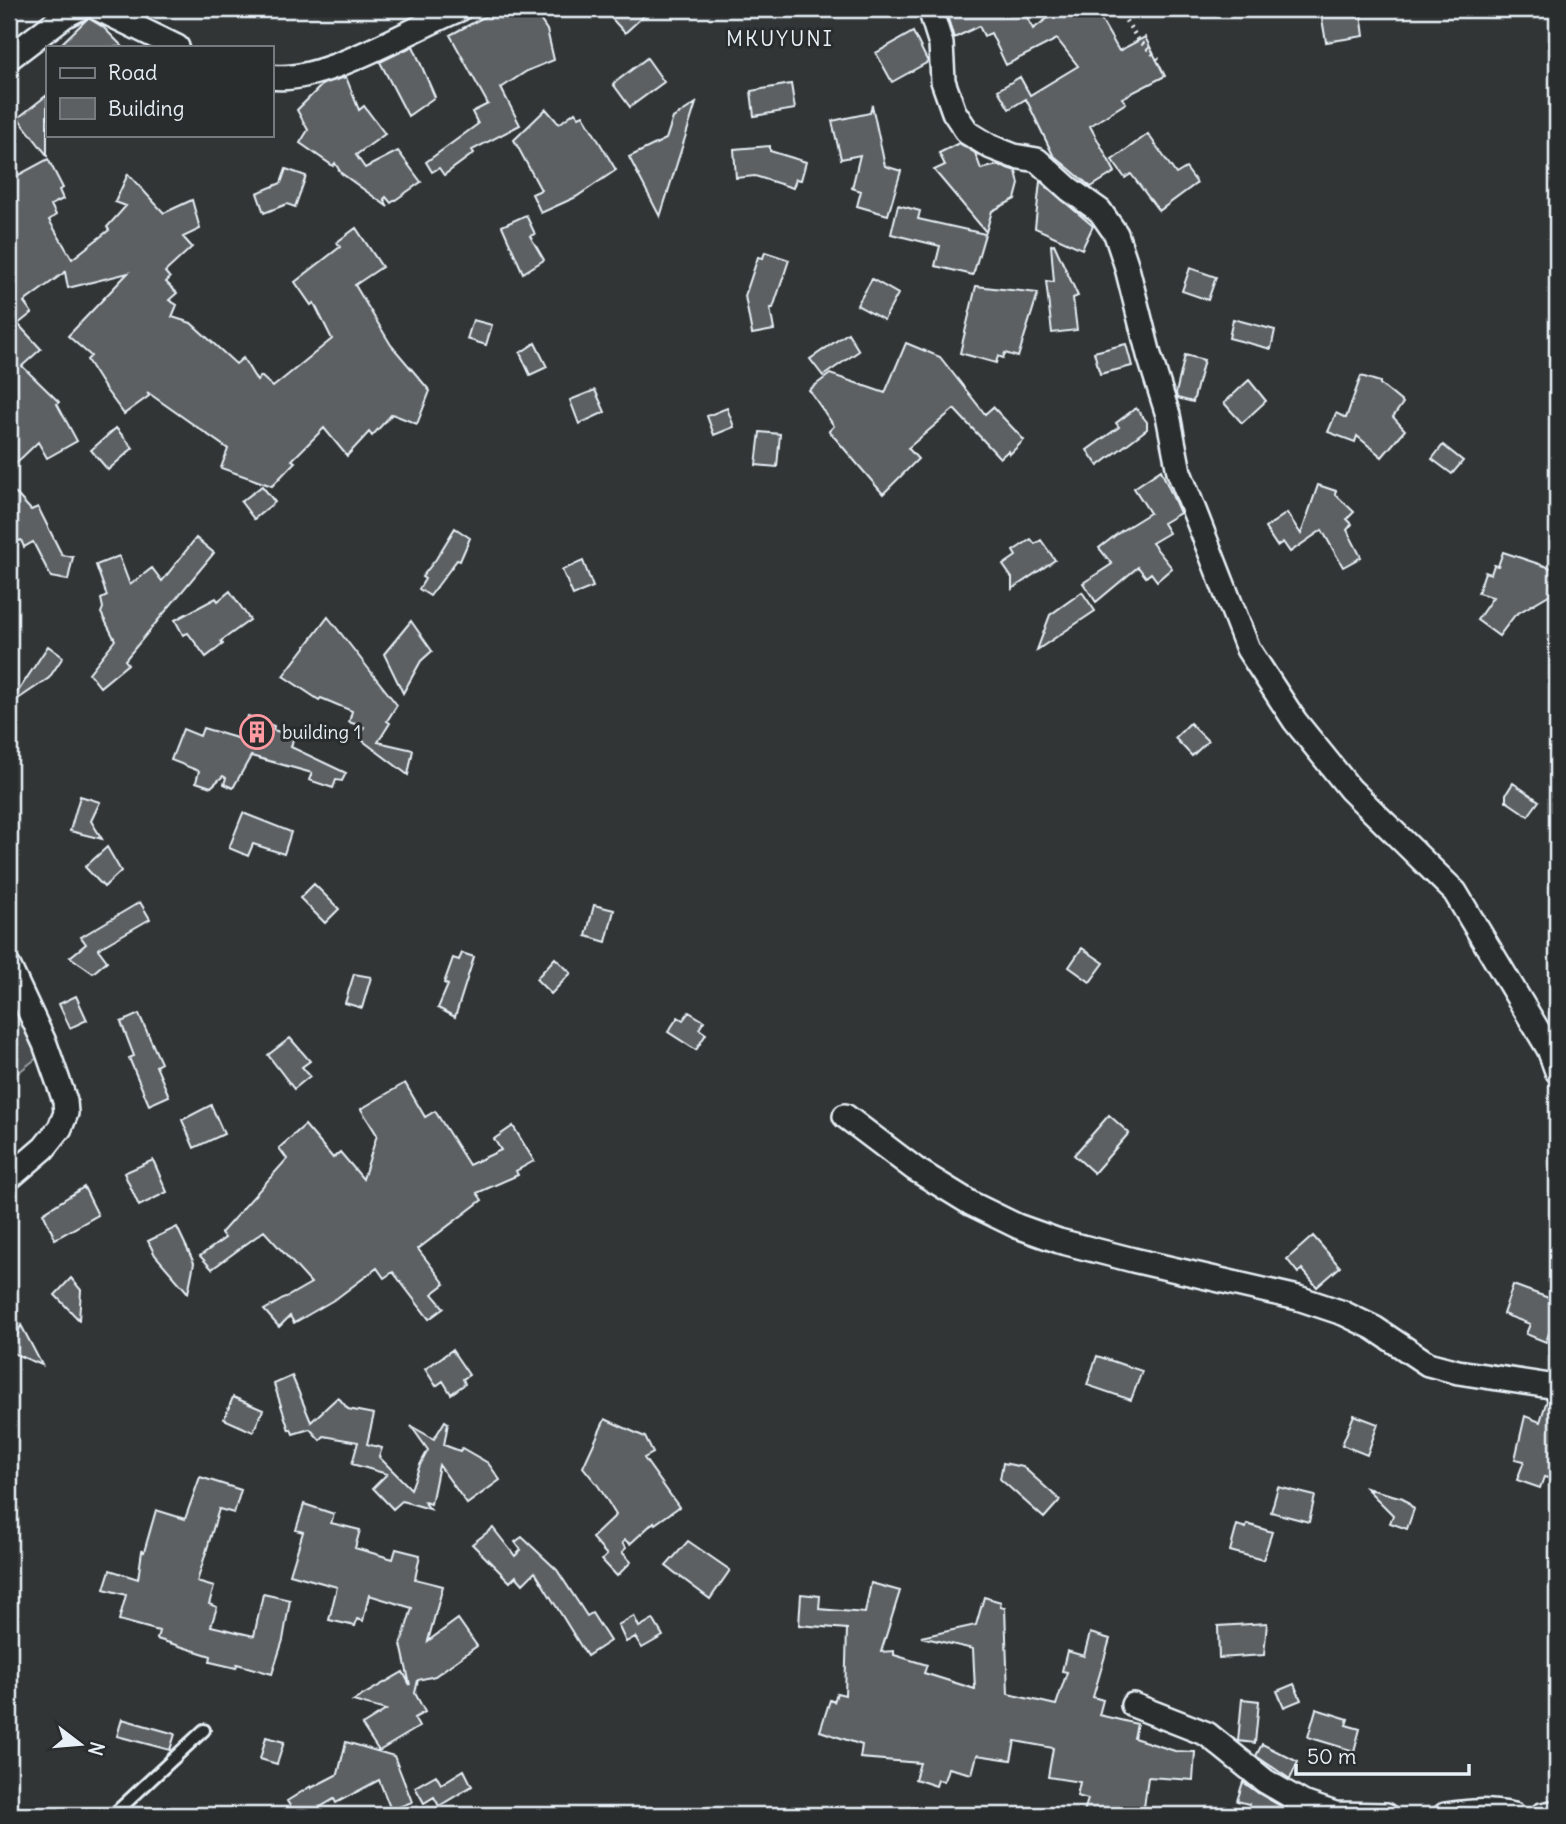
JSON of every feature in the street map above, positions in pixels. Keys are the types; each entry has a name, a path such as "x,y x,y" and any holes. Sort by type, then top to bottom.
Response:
{"street":[{"path":"9,58 64,16 78,9"},
{"path":"99,9 175,46"},
{"path":"273,77 316,73 460,9"},
{"path":"930,9 941,44 943,81 954,112 968,133 991,147 1014,156 1037,160 1069,189 1100,211 1116,234 1168,415 1179,472 1248,649 1295,721 1350,789 1455,892 1549,1049 1557,1071"},
{"path":"9,967 45,1044 65,1101 66,1113 60,1128 44,1148 9,1178"},
{"path":"845,1116 915,1169 972,1204 1017,1226 1059,1241 1298,1298 1343,1313 1374,1328 1428,1364 1458,1372 1557,1387"},
{"path":"1133,1705 1207,1734 1265,1781 1303,1803 1335,1814 1386,1815"},
{"path":"1445,1815 1490,1810 1514,1815"},
{"path":"1542,1815 1557,1812"}],"lane":[{"path":"113,1815 204,1730"}],"path":[{"path":"1118,9 1138,39 1159,60"}],"shaded area":[{"path":"9,990 43,1053 9,1080"}],"building":[{"path":"499,9 533,9 547,30 554,60 527,71 501,88 520,125 472,150 474,153 444,175 439,168 432,172 426,162 478,124 472,112 488,104 450,35"},
{"path":"603,9 651,9 625,33"},
{"path":"945,9 1023,9 1033,29 1060,9 1095,9 1119,51 1145,37 1165,76 1122,98 1126,103 1090,126 1115,172 1091,187 1053,155 1026,99 1009,109 998,90 1020,77 1030,95 1078,66 1057,39 1006,65 991,33 984,36 979,26 954,38"},
{"path":"1321,13 1361,13 1364,36 1326,42"},
{"path":"88,18 103,27 122,46 59,46"},
{"path":"913,32 928,62 892,82 876,53"},
{"path":"413,46 435,97 408,116 380,62"},
{"path":"647,58 664,82 630,107 613,84"},
{"path":"346,77 359,110 364,106 385,134 356,155 365,168 398,151 421,182 391,203 386,197 384,199 388,207 341,173 335,163 333,166 300,143 308,130 297,110 323,84"},
{"path":"791,84 795,109 754,116 751,91"},
{"path":"46,96 47,155 18,118"},
{"path":"696,103 660,217 629,157 666,139 673,118"},
{"path":"872,105 885,166 901,171 888,215 857,206 861,191 852,188 860,155 841,159 832,121 870,113"},
{"path":"546,109 559,124 575,112 579,117 583,115 616,170 576,197 541,213 532,194 541,190 514,140"},
{"path":"1148,134 1176,174 1186,168 1197,183 1159,211 1131,174 1125,178 1112,160"},
{"path":"959,143 975,153 981,169 998,165 1016,171 1019,184 1015,199 992,211 986,232 934,170 945,165 939,153"},
{"path":"770,146 770,151 806,162 801,180 796,179 793,188 755,176 736,178 734,149"},
{"path":"48,159 63,188 59,190 63,199 51,205 56,215 49,220 72,259 109,230 107,227 126,206 115,202 128,174 164,213 192,200 200,229 183,237 192,247 165,272 170,278 166,282 177,293 169,300 177,305 172,317 191,323 236,364 243,358 257,381 261,376 273,387 332,339 314,303 311,305 295,282 340,247 337,242 356,228 382,267 355,285 391,345 430,391 417,424 392,414 372,436 369,432 347,456 324,428 292,460 295,462 272,486 221,468 228,449 147,392 149,396 124,414 87,360 91,356 68,336 128,273 68,288 65,272 24,302 32,313 18,324 41,349 22,366 59,402 57,404 77,441 47,458 38,442 9,470 9,180"},
{"path":"286,169 306,176 295,207 287,204 264,213 257,193 281,183"},
{"path":"1040,181 1093,226 1082,249 1035,228"},
{"path":"898,205 920,211 918,219 985,234 973,275 935,266 940,246 891,234"},
{"path":"526,215 535,234 530,236 544,260 523,273 502,226"},
{"path":"1054,244 1078,296 1073,298 1077,330 1052,333 1046,281 1054,282 1051,245"},
{"path":"765,252 789,260 773,308 770,308 774,330 752,334 745,296 758,257 763,258"},
{"path":"1190,268 1216,277 1208,300 1182,291"},
{"path":"872,279 898,294 884,320 857,305"},
{"path":"976,286 1038,293 1018,357 1005,353 1003,358 998,356 996,363 960,353"},
{"path":"1233,319 1275,330 1271,349 1229,338"},
{"path":"473,320 492,325 486,345 467,339"},
{"path":"848,333 859,351 823,376 810,359"},
{"path":"535,343 547,367 530,375 520,353"},
{"path":"906,343 940,357 985,414 993,407 1024,440 1010,454 1008,451 1000,458 954,409 908,448 918,459 883,494 829,431 834,426 809,390 830,374 885,393"},
{"path":"1126,344 1132,366 1100,374 1094,352"},
{"path":"1185,355 1204,360 1193,402 1177,398 1176,393"},
{"path":"1361,376 1380,382 1403,403 1393,417 1405,430 1382,457 1357,436 1355,442 1328,432 1336,413 1346,418"},
{"path":"1249,380 1266,401 1242,423 1224,403"},
{"path":"595,390 605,412 579,424 570,400"},
{"path":"727,408 734,427 714,435 707,416"},
{"path":"1136,408 1147,422 1147,429 1098,466 1087,450 1119,427 1116,423"},
{"path":"116,428 133,448 108,470 91,450"},
{"path":"760,432 780,434 777,467 756,465"},
{"path":"1443,445 1463,461 1452,474 1432,459"},
{"path":"1161,470 1180,513 1163,523 1169,533 1152,543 1172,568 1157,581 1151,573 1146,577 1138,567 1096,602 1083,583 1112,564 1099,548 1150,513 1134,488"},
{"path":"1318,485 1336,491 1335,494 1354,512 1347,519 1352,524 1347,530 1361,557 1343,567 1322,530 1290,552 1283,542 1277,546 1265,528 1287,513 1301,534"},
{"path":"9,486 31,510 38,507 62,555 73,557 68,580 51,577 33,542 24,547 21,540 16,542 9,529"},
{"path":"262,486 275,502 254,519 241,502"},
{"path":"455,528 470,538 460,561 457,560 430,596 419,589 425,579 422,577"},
{"path":"196,538 214,553 125,660 128,664 100,687 89,673 115,640 101,613 101,599 107,596 96,565 119,556 130,585 152,568 162,581"},
{"path":"1031,539 1035,544 1041,540 1055,560 1012,589 1012,578 1003,565 1016,556 1013,551"},
{"path":"1503,552 1557,570 1557,590 1515,615 1499,636 1477,620 1493,597 1478,593 1485,572 1491,574 1494,565 1498,566"},
{"path":"583,561 593,587 573,595 562,570"},
{"path":"230,591 250,620 221,641 223,644 206,657 188,633 183,635 175,620 216,598 218,601"},
{"path":"1082,592 1095,611 1037,650 1050,615"},
{"path":"328,617 397,705 378,742 413,750 408,775 359,738 364,727 349,722 352,711 321,698 319,700 283,676"},
{"path":"411,621 432,651 421,661 403,693 384,654"},
{"path":"48,646 63,657 49,678 9,705"},
{"path":"248,716 274,726 273,730 294,736 291,747 346,773 342,781 336,780 333,788 309,780 312,773 251,756 233,788 224,784 226,778 223,776 211,787 196,782 199,771 171,760 183,729 200,736 203,728 240,739"},
{"path":"1190,723 1208,741 1192,756 1175,738"},
{"path":"1513,783 1539,801 1528,816 1506,801 1506,794"},
{"path":"80,796 100,802 91,821 102,839 70,831"},
{"path":"243,813 291,832 284,854 253,844 248,856 229,848"},
{"path":"107,847 121,871 104,887 85,867"},
{"path":"314,884 339,909 325,923 300,898"},
{"path":"140,902 150,919 98,949 107,961 93,973 70,957 86,944 81,937"},
{"path":"594,905 614,910 606,942 586,936"},
{"path":"1082,948 1104,963 1090,982 1069,967"},
{"path":"462,953 474,957 455,1017 438,1008 448,985 444,983 453,958 459,960"},
{"path":"555,958 571,973 551,994 536,979"},
{"path":"354,974 371,977 362,1008 345,1003"},
{"path":"76,996 87,1020 70,1028 59,1004"},
{"path":"689,1012 704,1021 699,1029 706,1034 696,1050 668,1032 678,1017 683,1020"},
{"path":"139,1014 161,1063 156,1066 169,1096 149,1105 129,1058 134,1056 121,1022"},
{"path":"290,1038 310,1061 302,1067 310,1076 294,1089 268,1055"},
{"path":"405,1083 425,1117 435,1111 469,1165 501,1150 494,1139 513,1126 534,1161 516,1171 518,1175 477,1193 482,1200 418,1249 445,1284 432,1294 444,1308 429,1319 393,1272 384,1278 377,1268 337,1298 294,1323 290,1316 279,1327 264,1310 311,1283 264,1231 212,1269 200,1256 225,1238 221,1233 287,1159 279,1148 305,1125 333,1158 340,1152 363,1179 377,1135 361,1109"},
{"path":"211,1105 224,1134 194,1148 182,1120"},
{"path":"1109,1115 1129,1133 1094,1173 1074,1155"},
{"path":"153,1160 167,1192 139,1206 124,1173"},
{"path":"84,1187 98,1215 55,1239 43,1213"},
{"path":"177,1227 194,1263 188,1293 155,1255 148,1241"},
{"path":"1313,1236 1340,1267 1317,1287 1302,1269 1298,1273 1287,1259"},
{"path":"71,1278 81,1290 79,1320 55,1295"},
{"path":"1513,1285 1557,1301 1557,1310 1546,1342 1526,1334 1530,1324 1503,1314"},
{"path":"21,1325 30,1342 42,1365 10,1352"},
{"path":"452,1350 469,1375 463,1379 465,1384 451,1394 443,1381 436,1386 425,1369"},
{"path":"1097,1356 1142,1371 1131,1400 1087,1385"},
{"path":"292,1376 311,1422 338,1397 348,1409 374,1414 367,1444 382,1448 379,1457 411,1489 428,1450 411,1426 434,1439 445,1421 448,1423 444,1445 460,1451 462,1448 488,1463 500,1480 467,1504 439,1465 431,1504 424,1502 430,1509 402,1501 393,1509 373,1488 387,1474 352,1464 358,1442 324,1436 320,1440 310,1429 293,1434 291,1429 289,1430 274,1384"},
{"path":"233,1397 263,1410 253,1432 224,1419"},
{"path":"1547,1400 1557,1401 1557,1480 1544,1477 1540,1488 1517,1480 1524,1461 1515,1459 1525,1416 1540,1422"},
{"path":"1354,1415 1378,1424 1367,1455 1342,1445"},
{"path":"605,1419 645,1437 653,1453 644,1458 679,1507 655,1524 654,1522 630,1544 625,1540 622,1543 626,1548 622,1552 631,1562 617,1576 602,1560 607,1555 592,1538 616,1515 583,1467"},
{"path":"1003,1463 1023,1467 1060,1500 1044,1518 1000,1479"},
{"path":"200,1477 241,1490 234,1513 219,1509 197,1582 214,1587 209,1604 217,1607 211,1626 254,1636 263,1594 290,1600 283,1640 272,1674 237,1664 236,1668 210,1662 211,1656 157,1639 159,1631 119,1620 126,1595 104,1589 110,1570 138,1579 142,1551 144,1552 156,1510 185,1519"},
{"path":"1278,1487 1315,1496 1309,1522 1271,1512"},
{"path":"1366,1488 1403,1498 1414,1509 1407,1529 1390,1523 1393,1515"},
{"path":"304,1504 334,1514 331,1523 360,1530 355,1548 393,1559 396,1549 420,1555 415,1579 443,1586 428,1641 458,1619 477,1646 435,1676 418,1680 415,1693 425,1712 414,1718 419,1727 379,1751 362,1725 386,1710 353,1701 403,1672 410,1685 401,1644 412,1608 369,1595 363,1621 357,1619 355,1626 329,1620 337,1587 290,1574 303,1532 296,1530"},
{"path":"1247,1524 1272,1532 1263,1560 1230,1551 1237,1525 1246,1528"},
{"path":"493,1528 515,1556 521,1550 515,1542 522,1537 557,1570 587,1616 592,1613 610,1641 587,1656 535,1572 523,1584 516,1576 510,1582 472,1544"},
{"path":"688,1541 730,1570 710,1599 666,1566"},
{"path":"871,1583 900,1591 881,1652 894,1651 894,1655 927,1665 924,1673 975,1689 973,1649 921,1637 976,1625 984,1597 1001,1602 1000,1607 1005,1608 1008,1694 1056,1705 1067,1672 1062,1671 1067,1651 1084,1656 1090,1633 1110,1639 1093,1697 1103,1700 1099,1715 1137,1724 1134,1738 1175,1751 1195,1752 1193,1780 1148,1777 1143,1815 1083,1815 1088,1799 1077,1796 1080,1782 1048,1777 1053,1748 1015,1741 1011,1760 977,1755 972,1774 948,1768 944,1781 938,1780 936,1786 915,1779 920,1763 860,1758 862,1745 820,1731 830,1700 834,1702 837,1693 845,1695 847,1629 799,1625 801,1594 820,1596 819,1609 865,1613"},
{"path":"634,1616 639,1627 653,1619 663,1636 642,1648 635,1637 626,1642 618,1625"},
{"path":"1267,1623 1264,1655 1219,1658 1218,1626"},
{"path":"1294,1684 1301,1700 1284,1707 1277,1691"},
{"path":"1242,1699 1259,1701 1255,1743 1238,1741"},
{"path":"1316,1709 1348,1719 1346,1725 1360,1729 1354,1751 1308,1737"},
{"path":"122,1719 175,1734 170,1750 117,1736"},
{"path":"266,1737 284,1742 277,1764 260,1759"},
{"path":"346,1742 394,1756 412,1802 391,1810 379,1780 336,1803 334,1799 307,1815 296,1815 287,1801 338,1774"},
{"path":"1262,1744 1298,1762 1290,1779 1256,1756"},
{"path":"464,1770 472,1786 439,1806 434,1797 424,1803 415,1787 436,1775 441,1784"},
{"path":"1243,1782 1296,1815 1246,1815 1249,1804 1237,1801"}],"place":[{"name":"building 1","path":"257,732"}],"district":[{"name":"MKUYUNI","path":"780,38"}]}
